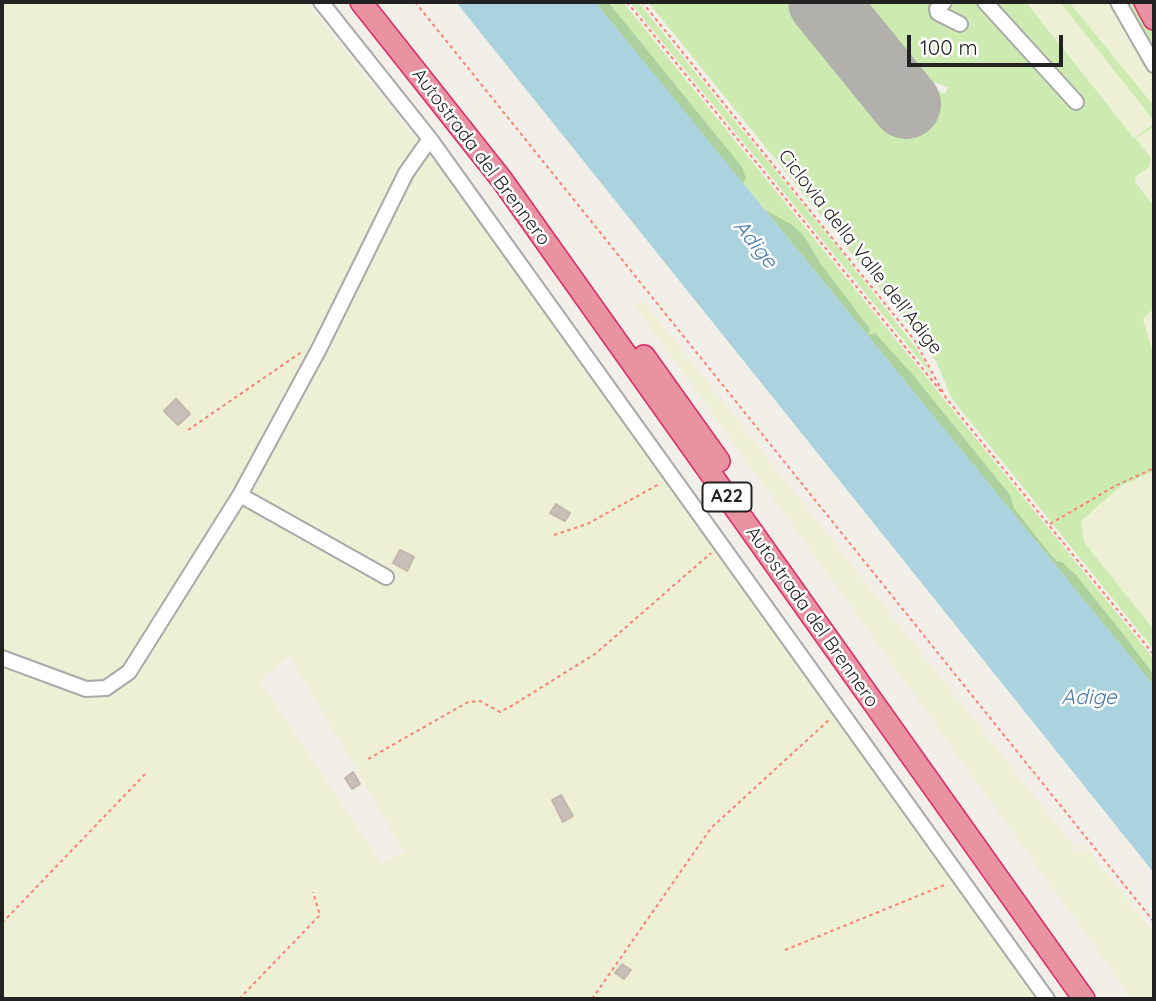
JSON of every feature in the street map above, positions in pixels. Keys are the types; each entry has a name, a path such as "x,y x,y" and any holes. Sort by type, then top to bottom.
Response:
{"highway":[{"name":"Autostrada del Brennero","path":"361,2 502,180 1084,999"},
{"name":"Autostrada del Brennero","path":"379,2 512,170 1100,999"},
{"path":"1144,2 1154,19"}],"street":[{"path":"321,2 430,139 1047,999"},
{"path":"944,2 937,9 937,13 960,24"},
{"path":"985,2 1076,102"},
{"path":"1118,2 1154,65"},
{"path":"2,658 86,689 106,688 129,672 240,495 325,337 406,173 430,139"},
{"path":"240,495 386,577"}],"path":[{"path":"415,2 1154,922"},
{"path":"626,2 946,398"},
{"name":"Ciclovia della Valle dell'Adige","path":"642,2 915,341 946,398 1154,655"},
{"path":"188,430 325,337"},
{"path":"1049,525 1115,486 1154,468"},
{"path":"554,535 587,524 674,476"},
{"path":"368,759 468,702 480,701 500,712 513,705 595,654 723,544"},
{"path":"592,999 711,828 841,710"},
{"path":"2,923 147,772"},
{"path":"785,950 961,878"},
{"path":"239,999 320,915 313,892"}],"green space":[{"path":"2,2 306,2 438,166 1040,999 2,999","holes":["289,656 404,852 381,863 260,681"]},
{"path":"595,2 623,2 1154,659 1154,686"},
{"path":"595,2 608,2 742,167 746,178 743,184"},
{"path":"630,2 638,2 844,255 917,349 934,378"},
{"path":"648,2 791,2 887,120 928,87 945,94 948,87 914,75 855,2 942,2 941,12 947,2 1026,2 1134,138 1154,123 1154,127 1135,138 1151,158 1149,167 1135,177 1136,183 1154,206 1154,308 1143,319 1154,357 1154,471 1121,486 1081,521 1084,542 1154,630 1154,650 952,399 936,361 870,276"},
{"path":"1026,2 1060,2 1154,121 1140,134 1154,127 1154,206 1135,177 1149,167 1151,158"},
{"path":"1060,2 1069,2 1154,106 1154,121"},
{"path":"1069,2 1115,2 1154,71 1154,106"},
{"path":"1121,2 1139,2 1154,31 1154,60"},
{"path":"765,210 791,224 804,236 820,263 870,329 868,335 875,333 913,375 1010,495 1014,508 1038,539 1056,561 1062,562 1075,574 1123,634 1154,675 1154,686"},
{"path":"642,299 1080,854 1083,844 1154,933 1154,999 1132,999 635,306"},
{"path":"1154,308 1154,357 1143,319"},
{"path":"1154,471 1154,630 1084,542 1081,521 1121,486"}],"water":[{"name":"Adige","path":"456,2 595,2 1154,686 1154,873"}],"building":[{"path":"176,399 190,414 178,425 164,411"},
{"path":"556,504 570,513 565,521 550,513"},
{"path":"400,550 414,557 407,571 393,563"},
{"path":"353,772 360,784 352,789 345,778"},
{"path":"561,795 573,816 563,822 552,800"},
{"path":"622,964 631,970 624,979 615,973"}],"runway":[{"path":"823,2 906,104"}]}
